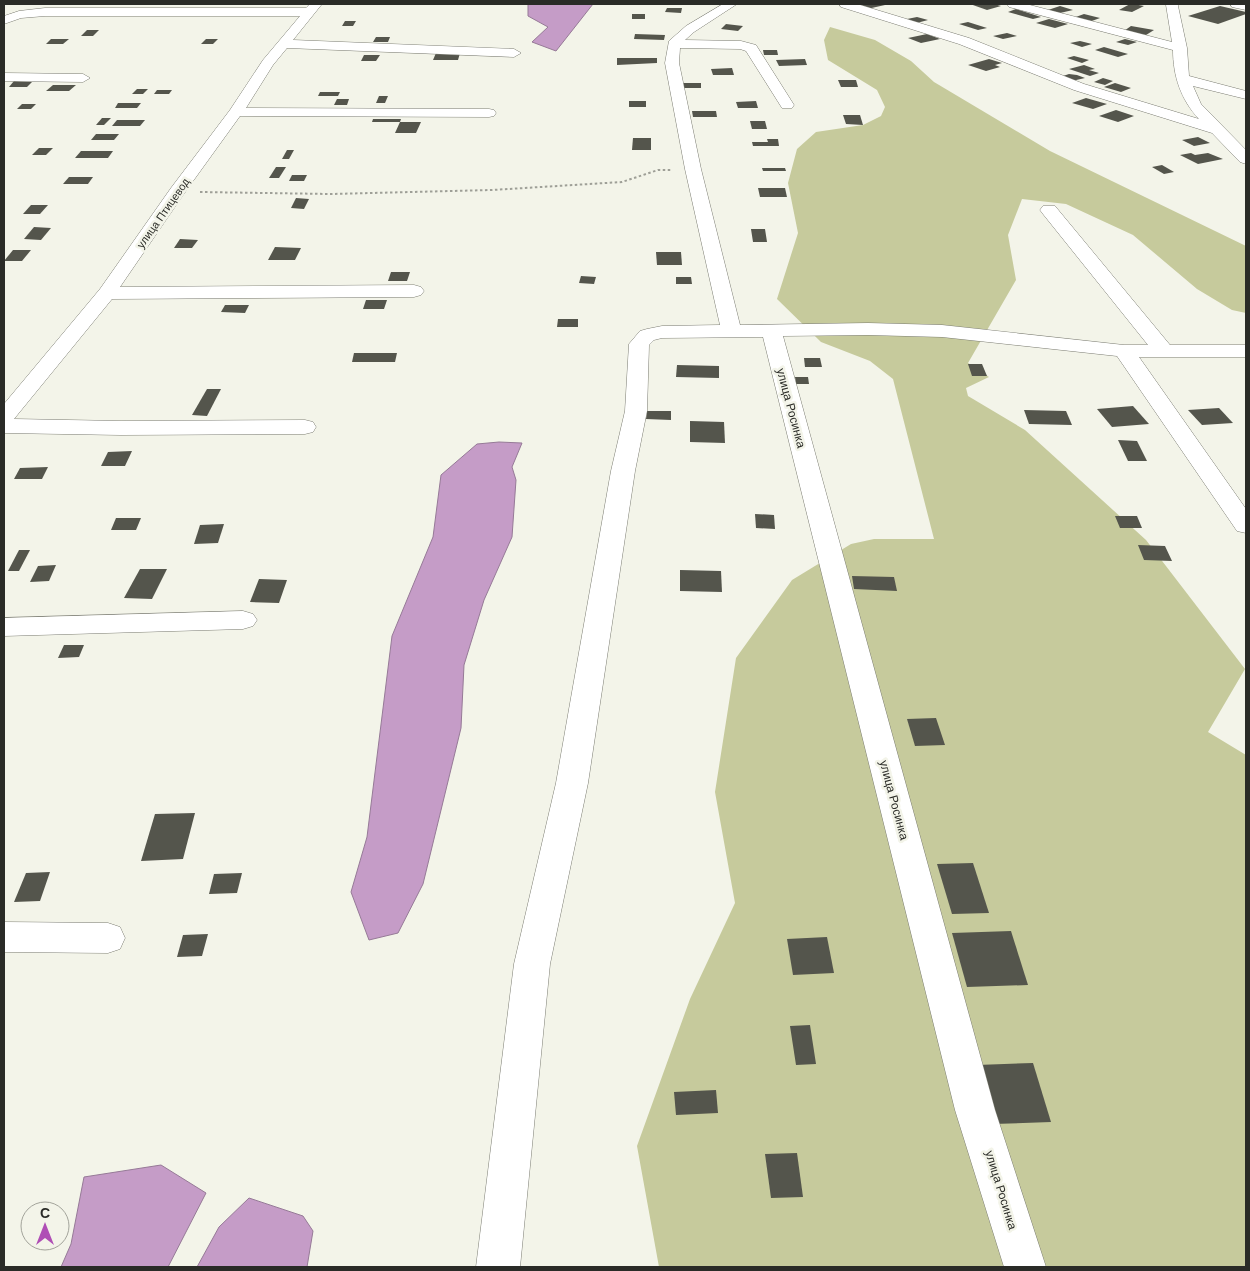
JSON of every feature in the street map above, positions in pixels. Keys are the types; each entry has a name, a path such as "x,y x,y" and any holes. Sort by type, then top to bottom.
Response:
{"street":[{"path":"731,4 690,29 674,44 672,63 693,169 731,330"},
{"path":"844,4 964,42 1079,87 1216,129"},
{"path":"1013,4 1180,48"},
{"path":"1174,4 1172,5 1180,48 1183,79 1195,106 1244,156"},
{"path":"1236,4 1246,6"},
{"path":"4,20 19,15 45,12 155,8 313,8"},
{"name":"улица Птицевод","path":"4,418 108,293 177,192 236,112 268,63 313,8"},
{"path":"284,44 514,53"},
{"path":"674,44 741,45 751,48 787,105"},
{"path":"4,77 83,78"},
{"path":"1183,79 1246,95"},
{"path":"236,112 488,112"},
{"path":"1049,210 1163,350"},
{"path":"108,293 414,291"},
{"path":"498,1267 532,964 572,783 623,471 636,411 639,344 647,335 662,332 868,329 942,331 1124,352 1163,350 1246,351"},
{"name":"улица Росинка","path":"771,330 976,1110 1025,1267"},
{"path":"1124,352 1246,526"},
{"path":"4,426 121,428 305,427"},
{"path":"4,627 243,620"},
{"path":"4,937 108,938"}],"path":[{"path":"177,192 330,194 492,190 622,182 658,170 693,169"}],"green space":[{"path":"830,27 875,40 911,61 934,82 1050,151 1246,246 1246,313 1232,310 1197,289 1133,235 1066,204 1022,199 1008,235 1016,280 968,363 989,377 966,388 968,396 1025,430 1146,540 1245,669 1208,732 1246,755 1246,1267 659,1267 637,1146 690,999 735,903 715,792 736,658 792,580 851,544 874,539 934,539 893,379 870,361 821,342 777,299 798,233 788,183 797,149 816,132 863,125 881,116 885,107 877,90 828,60 824,40"}],"shaded area":[{"path":"528,4 593,4 556,51 532,42 548,27 528,16"},
{"path":"499,442 522,443 512,467 516,480 512,537 484,600 464,665 461,728 423,884 398,933 369,940 351,892 367,837 392,636 433,537 441,475 477,444"},
{"path":"161,1165 206,1193 168,1267 61,1267 68,1251 70,1251 84,1177"},
{"path":"249,1198 303,1216 313,1231 307,1267 197,1267 219,1227"}],"building":[{"path":"854,4 885,4 885,5 867,9"},
{"path":"970,4 994,4 1001,6 987,10"},
{"path":"1130,4 1144,6 1132,12 1119,10"},
{"path":"1060,6 1073,10 1060,13 1048,10"},
{"path":"1220,6 1246,12 1246,14 1218,24 1188,16"},
{"path":"667,8 682,8 681,13 665,12"},
{"path":"1016,9 1041,17 1033,19 1008,12"},
{"path":"632,14 645,14 645,19 632,19"},
{"path":"1084,14 1100,18 1089,22 1073,18"},
{"path":"917,17 928,20 913,24 902,20"},
{"path":"1049,19 1068,24 1055,28 1036,23"},
{"path":"345,21 356,21 353,26 342,26"},
{"path":"968,22 987,28 978,30 959,24"},
{"path":"726,24 743,26 738,31 721,29"},
{"path":"1131,26 1154,30 1146,35 1124,31"},
{"path":"87,30 99,30 93,36 81,36"},
{"path":"1007,33 1017,36 1003,39 993,36"},
{"path":"635,34 665,35 664,40 634,39"},
{"path":"927,34 940,39 921,43 908,38"},
{"path":"376,37 390,37 388,42 373,42"},
{"path":"51,39 69,39 63,44 46,44"},
{"path":"206,39 218,39 213,44 201,44"},
{"path":"1125,39 1137,42 1128,45 1116,42"},
{"path":"1080,41 1092,44 1082,47 1070,43"},
{"path":"1104,47 1128,54 1118,57 1095,50"},
{"path":"763,50 777,50 778,55 764,55"},
{"path":"436,53 460,53 458,60 433,60"},
{"path":"364,55 380,55 376,61 361,61"},
{"path":"1074,56 1089,60 1082,63 1067,58"},
{"path":"617,58 657,58 657,63 617,65"},
{"path":"805,59 807,65 779,66 776,60"},
{"path":"989,59 1002,63 995,65 1000,67 986,71 968,65"},
{"path":"1084,65 1095,69 1089,70 1099,73 1090,76 1069,69"},
{"path":"732,68 734,75 713,75 711,69"},
{"path":"1069,74 1085,78 1072,81 1060,77"},
{"path":"1103,78 1113,81 1105,85 1094,82"},
{"path":"838,80 856,80 858,87 841,87"},
{"path":"14,81 32,82 27,87 9,87"},
{"path":"681,83 701,83 701,88 681,88"},
{"path":"1115,83 1131,88 1121,92 1104,87"},
{"path":"53,85 76,85 69,91 46,91"},
{"path":"137,89 148,89 143,94 132,94"},
{"path":"157,90 172,90 169,94 154,94"},
{"path":"320,92 340,92 338,96 318,96"},
{"path":"379,96 388,96 385,103 376,103"},
{"path":"1086,98 1107,104 1093,109 1072,103"},
{"path":"337,99 349,99 347,105 334,105"},
{"path":"629,101 646,101 646,107 629,107"},
{"path":"756,101 758,108 738,108 736,102"},
{"path":"118,103 141,103 137,108 115,108"},
{"path":"22,104 36,104 31,109 17,109"},
{"path":"1116,110 1134,116 1118,122 1099,116"},
{"path":"692,111 716,111 717,117 693,117"},
{"path":"843,115 860,115 863,125 846,124"},
{"path":"102,118 111,118 104,125 96,125"},
{"path":"373,119 401,119 400,122 372,122"},
{"path":"117,120 145,120 140,126 112,126"},
{"path":"750,121 765,121 767,129 752,129"},
{"path":"400,122 421,122 416,133 395,133"},
{"path":"96,134 119,134 114,140 91,140"},
{"path":"1198,137 1210,143 1194,146 1182,140"},
{"path":"633,138 651,138 651,150 632,150"},
{"path":"767,139 778,139 779,146 753,146 752,142 768,142"},
{"path":"39,148 53,148 46,155 32,155"},
{"path":"287,150 294,150 289,159 282,159"},
{"path":"81,151 113,151 108,158 75,158"},
{"path":"1191,153 1195,155 1208,153 1223,159 1198,164 1180,155"},
{"path":"1162,165 1174,172 1164,174 1152,167"},
{"path":"276,167 286,167 279,178 269,178"},
{"path":"762,168 785,168 786,171 763,171"},
{"path":"292,175 307,175 304,181 289,181"},
{"path":"69,177 93,177 88,184 63,184"},
{"path":"758,188 785,188 787,197 760,197"},
{"path":"296,198 309,199 304,209 291,208"},
{"path":"31,205 48,205 40,214 23,214"},
{"path":"34,227 51,228 41,240 24,239"},
{"path":"751,229 765,229 767,242 753,242"},
{"path":"180,239 198,240 192,248 174,248"},
{"path":"275,247 301,248 295,260 268,260"},
{"path":"13,250 31,250 22,261 4,261"},
{"path":"656,252 681,252 682,265 657,265"},
{"path":"391,272 410,272 407,281 388,281"},
{"path":"581,276 596,277 594,284 579,283"},
{"path":"676,277 691,277 692,284 676,284"},
{"path":"366,300 387,300 384,309 363,309"},
{"path":"225,305 249,305 245,313 221,312"},
{"path":"558,319 578,319 578,327 557,327"},
{"path":"354,353 397,353 395,362 352,362"},
{"path":"804,358 820,358 822,367 805,367"},
{"path":"968,364 982,364 987,376 972,376"},
{"path":"677,365 719,366 719,378 676,377"},
{"path":"795,377 808,377 809,384 796,384"},
{"path":"207,389 221,389 207,416 192,415"},
{"path":"1133,406 1149,424 1112,427 1097,409"},
{"path":"1219,408 1233,423 1202,425 1188,410"},
{"path":"1024,410 1066,411 1072,425 1029,424"},
{"path":"647,411 671,411 671,420 646,419"},
{"path":"690,421 724,422 725,443 690,442"},
{"path":"1118,440 1137,441 1147,461 1128,461"},
{"path":"132,451 125,466 101,466 108,452"},
{"path":"48,467 42,479 14,479 20,468"},
{"path":"755,514 774,515 775,529 756,528"},
{"path":"1115,516 1137,516 1142,528 1120,528"},
{"path":"116,518 141,518 136,530 111,530"},
{"path":"224,524 218,543 194,544 200,525"},
{"path":"1138,545 1165,546 1172,561 1144,560"},
{"path":"19,550 30,550 19,571 8,571"},
{"path":"56,565 49,581 30,582 38,566"},
{"path":"140,569 167,569 152,599 124,598"},
{"path":"680,570 721,571 722,592 680,591"},
{"path":"852,576 894,577 897,591 854,589"},
{"path":"259,579 287,580 279,603 250,602"},
{"path":"64,645 84,645 79,657 58,658"},
{"path":"936,718 945,745 915,746 907,719"},
{"path":"195,813 183,859 141,861 155,814"},
{"path":"973,863 989,913 952,914 937,864"},
{"path":"50,872 40,901 14,902 26,873"},
{"path":"242,873 237,893 209,894 214,874"},
{"path":"1011,931 1028,985 967,987 952,933"},
{"path":"208,934 202,956 177,957 183,935"},
{"path":"827,937 834,973 793,975 787,939"},
{"path":"810,1025 816,1064 796,1065 790,1026"},
{"path":"1033,1063 1051,1122 993,1124 977,1065"},
{"path":"716,1090 718,1113 676,1115 674,1092"},
{"path":"797,1153 803,1197 771,1198 765,1154"}]}
